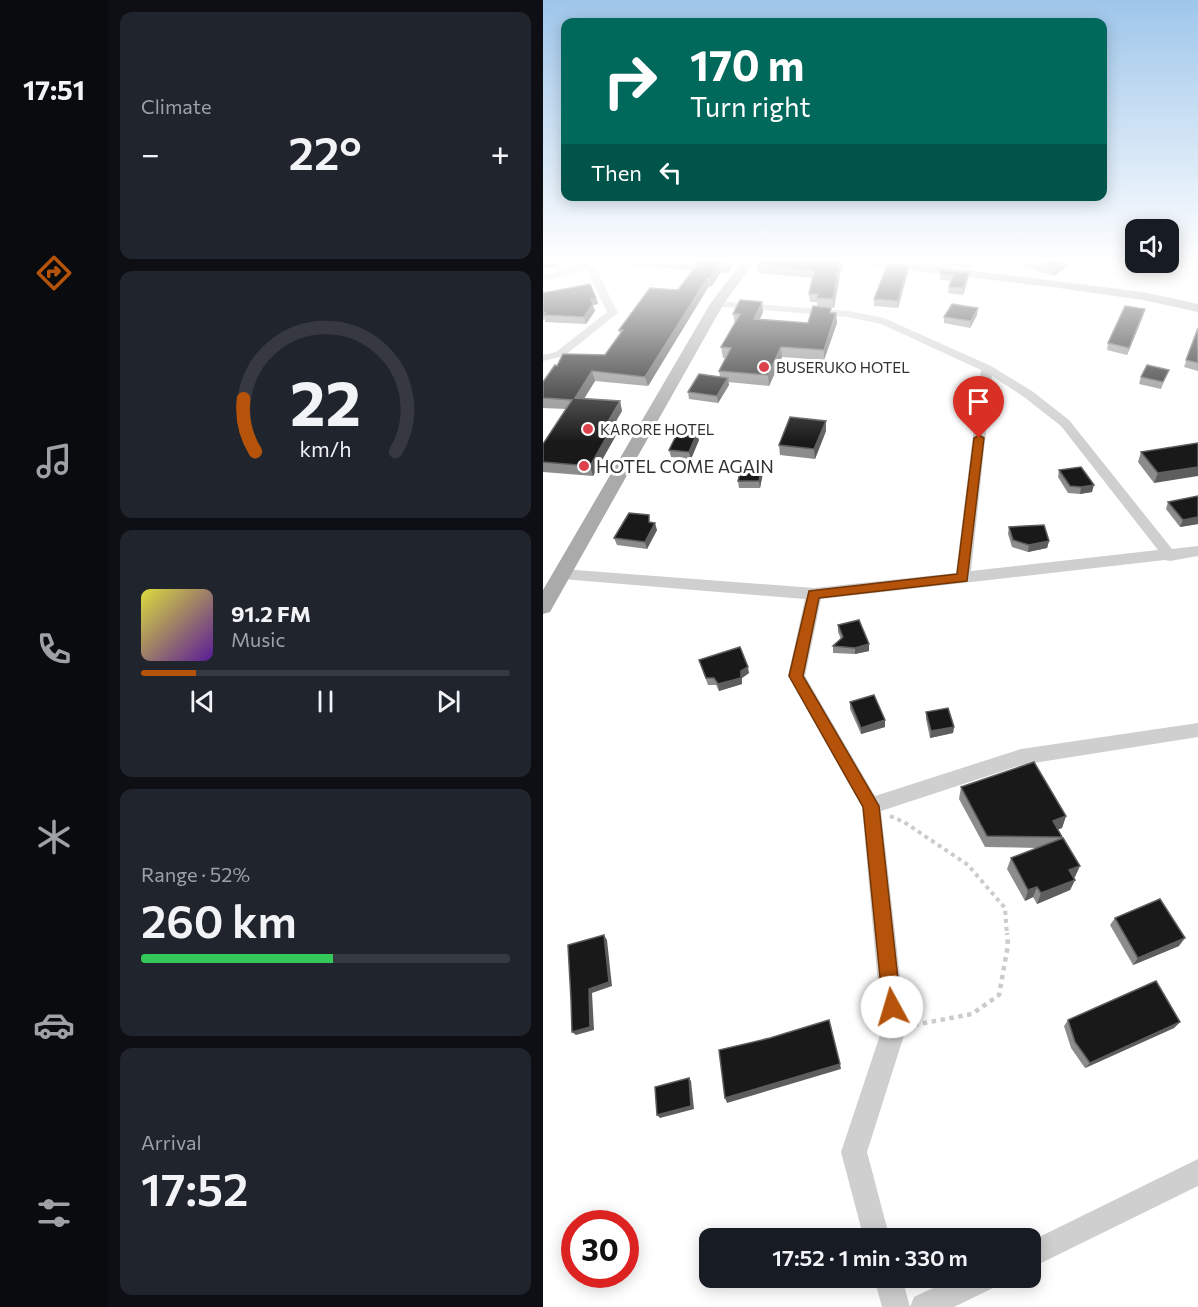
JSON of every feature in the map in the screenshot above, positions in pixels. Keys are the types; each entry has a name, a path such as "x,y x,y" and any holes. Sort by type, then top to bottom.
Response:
{"main road":[{"path":"543,607 708,320"}],"street":[{"path":"543,357 560,354 604,320"},
{"path":"879,320 987,368 1028,394 1065,423 1170,555"},
{"path":"963,578 987,368"},
{"path":"562,574 814,594 1198,551"},
{"path":"814,594 796,676 871,806 894,1029 853,1152 874,1228"},
{"path":"871,806 1021,757 1198,730"},
{"path":"1041,1250 1198,1172"},
{"path":"891,1288 896,1307"},
{"path":"924,1307 963,1288"}],"path":[{"path":"871,806 904,822 968,865 1005,908 1008,945 999,995 972,1014 894,1029"}],"building":[{"path":"626,320 681,320 645,377 592,371 575,398 620,401 609,420 616,420 590,466 543,462 543,444 572,400 543,398 543,382 555,365 557,366 563,354 605,355 623,330 619,330"},
{"path":"737,320 808,323 809,320 834,320 824,350 781,347 768,375 719,371 731,348 721,347"},
{"path":"1119,320 1140,320 1129,348 1108,343"},
{"path":"1198,328 1198,363 1186,360"},
{"path":"1147,365 1169,370 1163,382 1141,377"},
{"path":"699,374 728,378 717,396 688,392"},
{"path":"790,417 826,421 814,449 779,445"},
{"path":"678,432 697,433 689,452 669,450"},
{"path":"1198,443 1198,467 1158,473 1141,452"},
{"path":"742,465 762,466 759,481 738,481"},
{"path":"1081,467 1094,485 1070,486 1059,470"},
{"path":"1198,496 1198,517 1183,520 1168,502"},
{"path":"629,513 649,515 649,522 655,523 645,542 614,538"},
{"path":"1044,525 1049,541 1029,545 1013,540 1009,527"},
{"path":"859,620 869,644 855,648 833,646 843,637 838,625"},
{"path":"740,647 748,667 741,671 741,678 718,684 714,678 706,678 699,660"},
{"path":"874,695 885,720 861,728 850,702"},
{"path":"948,708 954,727 931,731 926,712"},
{"path":"1034,762 1066,816 1053,821 1062,837 987,836 961,787"},
{"path":"1063,838 1080,866 1069,870 1075,880 1041,893 1037,887 1028,890 1011,858"},
{"path":"1160,899 1185,938 1138,958 1115,918"},
{"path":"604,935 609,982 589,989 590,1027 572,1032 568,945"},
{"path":"1156,981 1180,1022 1090,1063 1075,1042 1068,1020"},
{"path":"829,1020 840,1064 725,1098 719,1050 770,1038"},
{"path":"689,1078 691,1106 657,1115 655,1087"}],"place":[{"name":"BUSERUKO HOTEL","path":"764,367"},
{"name":"KARORE HOTEL","path":"588,429"},
{"name":"HOTEL COME AGAIN","path":"584,466"}],"route":[{"path":"892,1007 871,806 796,676 814,594 963,578 979,438"}]}
